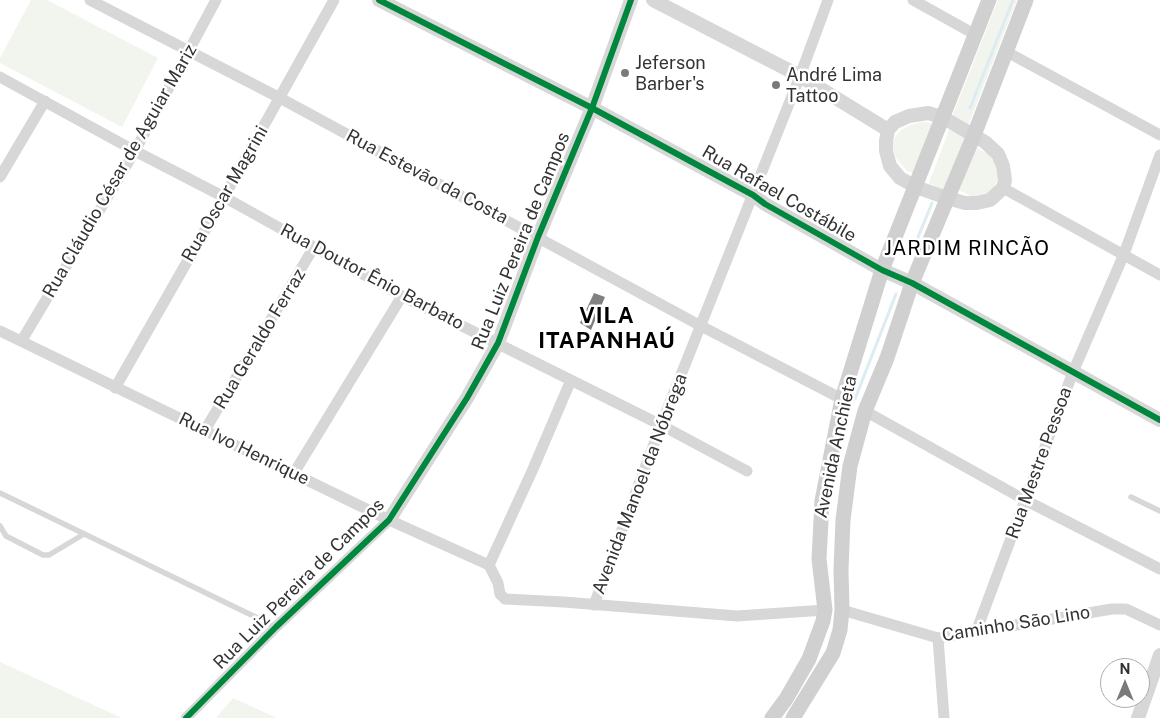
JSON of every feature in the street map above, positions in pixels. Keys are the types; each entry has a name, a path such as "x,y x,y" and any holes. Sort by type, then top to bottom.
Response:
{"main road":[{"name":"Avenida Anchieta","path":"772,718 786,699 809,659 817,639 824,610 819,558 822,501 842,399 882,270 989,0"},
{"name":"Avenida Anchieta","path":"793,718 832,652 840,630 844,520 850,466 865,411 887,358 912,283 974,135 1026,0"}],"street":[{"name":"Rua Cláudio César de Aguiar Mariz","path":"22,340 135,152 216,0"},
{"name":"Rua Oscar Magrini","path":"115,388 334,0"},
{"name":"Rua Rafael Costábile","path":"379,0 395,5 592,108 753,195 765,204 882,270 912,283 1160,420"},
{"name":"Rua Luiz Pereira de Campos","path":"186,718 276,627 389,520 467,398 498,343 538,237 592,108 631,0"},
{"path":"653,0 800,76 888,130"},
{"name":"Avenida Manoel da Nóbrega","path":"594,605 661,425 800,76 828,0"},
{"path":"913,0 976,35"},
{"name":"Rua Estevão da Costa","path":"99,2 701,326 842,399"},
{"path":"1007,52 1160,135"},
{"name":"Rua Doutor Ênio Barbato","path":"0,77 135,152 224,197 402,296 747,470"},
{"path":"0,177 45,101"},
{"path":"928,113 942,117 985,142 998,154 1005,180 1003,188 990,200 965,203 947,198 916,187 900,178 890,166 886,151 886,141 888,130 895,122 909,116 928,113"},
{"name":"Rua Mestre Pessoa","path":"976,632 1073,372 1124,254 1160,155"},
{"path":"1003,188 1160,275"},
{"name":"Rua Geraldo Ferraz","path":"205,430 314,247"},
{"path":"294,473 402,296"},
{"name":"Rua Ivo Henrique","path":"0,330 115,388 389,520 489,565"},
{"path":"571,380 533,470 489,565 498,583 500,594 505,599 671,609 737,616 824,610"},
{"path":"865,411 1025,500 1160,569"},
{"name":"Caminho São Lino","path":"842,610 938,638 1112,609 1126,609 1160,625"},
{"path":"938,638 944,718"},
{"path":"1138,718 1160,655"}],"lane":[{"path":"0,493 276,627"},
{"path":"1131,497 1160,511"},
{"path":"0,526 6,536 43,555 49,555 84,534"}],"shaded area":[{"path":"31,0 47,0 158,58 122,127 0,63 0,58"},
{"path":"998,0 1017,0 968,126 952,117"},
{"path":"922,122 934,123 914,173 907,171 900,163 895,156 892,144 901,130"},
{"path":"949,130 965,137 943,190 929,183"},
{"path":"976,148 990,155 998,178 992,192 983,196 971,196 959,190"},
{"path":"0,662 122,718 0,718"},
{"path":"233,698 277,718 216,718"}],"building":[{"path":"594,293 605,297 591,330 580,323"}],"waterway":[{"path":"970,108 1013,0"},
{"path":"914,247 932,203"},
{"path":"855,399 896,294"}],"cycle path":[{"path":"379,0 592,108 753,195 765,204 882,270 912,283 1160,420"},
{"path":"186,718 276,627 389,520 467,398 498,343 538,237 592,108 631,0"}],"place":[{"name":"Jeferson Barber's","path":"625,73"},
{"name":"André Lima Tattoo","path":"776,85"}],"district":[{"name":"JARDIM RINCÃO","path":"967,249"},
{"name":"VILA ITAPANHAÚ","path":"607,328"}]}
